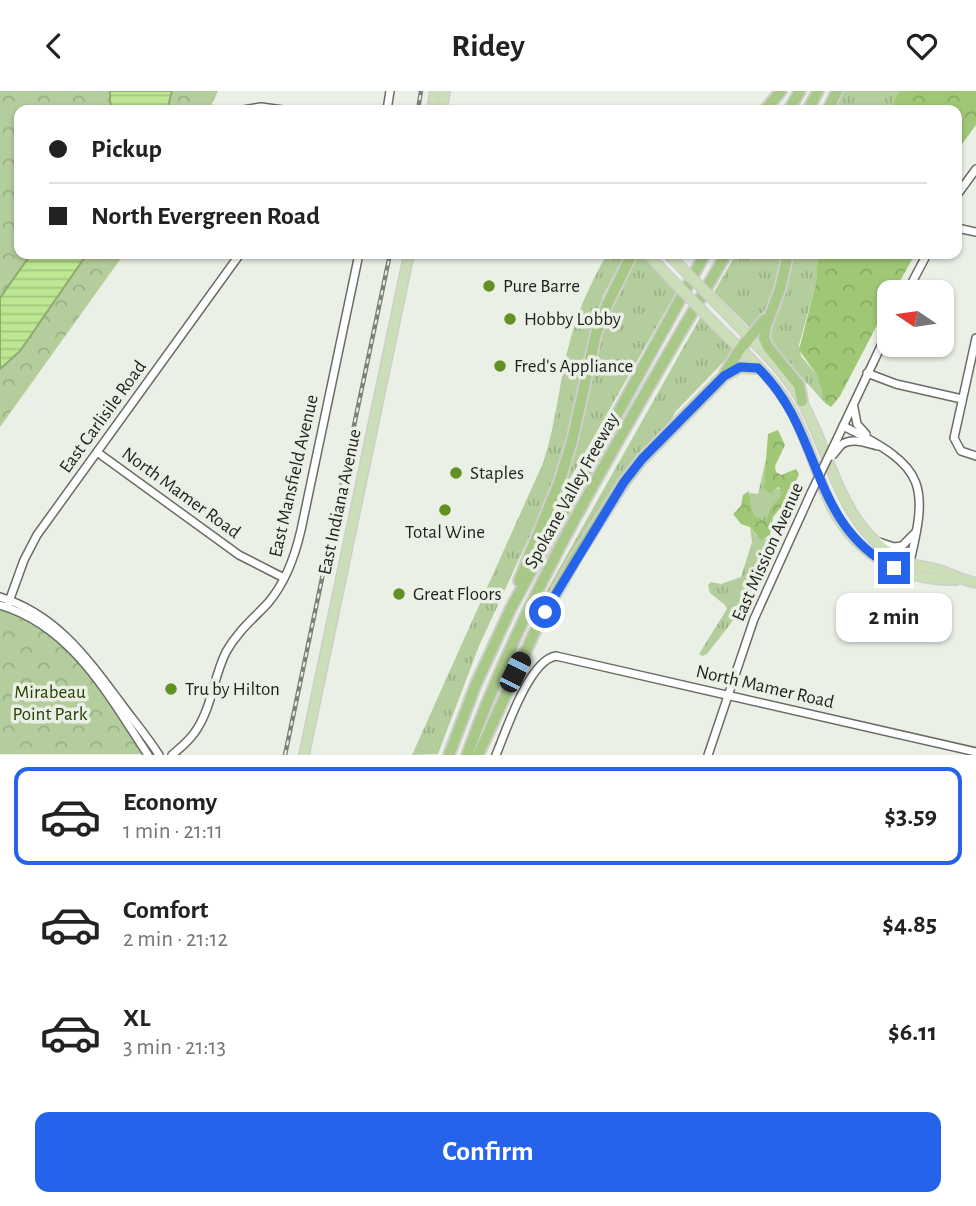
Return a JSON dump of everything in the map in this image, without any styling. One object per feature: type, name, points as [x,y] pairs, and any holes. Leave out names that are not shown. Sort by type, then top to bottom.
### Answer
[{"type":"highway","points":[[769,105],[781,91]]},
{"type":"highway","points":[[510,608],[524,565],[551,505],[568,455],[596,334],[630,259]]},
{"type":"highway","name":"Spokane Valley Freeway","points":[[449,754],[510,608],[702,259]]},
{"type":"highway","name":"Spokane Valley Freeway","points":[[467,754],[492,689],[534,596],[723,259]]},
{"type":"highway","points":[[787,259],[764,338],[768,348],[799,385],[802,401]]},
{"type":"highway","points":[[478,754],[536,629],[575,559],[617,493],[642,459],[724,376],[740,349],[775,302]]},
{"type":"highway","points":[[724,376],[740,367],[758,368]]},
{"type":"main road","name":"East Indiana Avenue","points":[[304,754],[409,259]]},
{"type":"main road","points":[[653,259],[758,368],[789,406],[833,509],[845,528],[868,553],[908,574],[933,580],[961,579]]},
{"type":"main road","points":[[673,259],[769,358],[802,401],[845,502],[858,523],[874,540],[910,563],[939,569],[976,583]]},
{"type":"street","points":[[962,188],[976,169]]},
{"type":"street","name":"East Carlisile Road","points":[[5,604],[37,535],[236,259]]},
{"type":"street","name":"East Mansfield Avenue","points":[[172,754],[194,735],[203,720],[217,673],[233,640],[268,602],[284,578],[296,549],[358,259]]},
{"type":"street","points":[[913,280],[924,259]]},
{"type":"street","points":[[976,338],[955,431],[957,447],[976,456]]},
{"type":"street","points":[[877,353],[843,426],[839,442],[856,441],[889,449]]},
{"type":"street","points":[[867,373],[896,384],[961,399]]},
{"type":"street","points":[[854,404],[857,424],[871,439]]},
{"type":"street","points":[[843,426],[889,449],[903,462],[916,483],[921,508],[908,574]]},
{"type":"street","name":"East Mission Avenue","points":[[708,754],[727,694],[764,596],[823,468],[839,442]]},
{"type":"street","name":"North Mamer Road","points":[[97,452],[239,555],[284,578]]},
{"type":"street","points":[[874,540],[894,547],[902,546],[918,528]]},
{"type":"street","points":[[0,597],[5,604],[44,626],[72,650],[104,689],[148,754]]},
{"type":"street","points":[[5,604],[31,610],[59,629],[84,654],[159,754]]},
{"type":"street","name":"North Mamer Road","points":[[496,754],[528,683],[547,658],[556,656],[976,752]]},
{"type":"green space","points":[[0,91],[110,91],[112,105],[14,105],[14,259],[27,259],[0,298]]},
{"type":"green space","points":[[172,91],[218,91],[211,105],[168,105]]},
{"type":"green space","points":[[841,91],[899,91],[892,105],[834,105]]},
{"type":"green space","points":[[899,91],[976,91],[976,125],[962,144],[962,105],[892,105]]},
{"type":"green space","points":[[84,259],[120,259],[0,427],[0,369],[20,351]]},
{"type":"green space","points":[[604,259],[622,259],[603,296],[590,333],[571,424],[554,483],[479,646],[438,754],[412,755],[543,463],[552,432],[567,353],[586,294]]},
{"type":"green space","points":[[635,259],[647,259],[677,291],[563,491],[561,490],[590,368],[599,337],[623,280]]},
{"type":"green space","points":[[733,259],[783,259],[773,295],[754,332],[714,292]]},
{"type":"green space","points":[[793,259],[818,259],[816,283],[799,345],[801,356],[817,375],[825,403],[769,341],[769,330],[784,295]]},
{"type":"green space","points":[[818,259],[912,259],[901,280],[877,280],[877,325],[840,396],[831,407],[825,403],[817,375],[799,350],[816,283]]},
{"type":"green space","points":[[701,316],[735,350],[676,411],[670,422],[633,462],[550,594],[546,592]]},
{"type":"green space","points":[[778,430],[785,445],[775,466],[776,472],[781,475],[796,469],[799,474],[790,496],[773,517],[770,535],[761,540],[733,514],[741,506],[743,495],[749,491],[756,517],[766,521],[770,508],[781,496],[780,488],[770,493],[764,486],[768,434]]},
{"type":"green space","points":[[767,455],[764,486],[781,489],[782,496],[770,508],[766,521],[761,521],[753,512],[749,497],[750,493],[758,494]]},
{"type":"green space","points":[[750,527],[756,535],[766,539],[770,535],[760,572],[739,612],[707,654],[702,656],[699,654],[727,609],[710,593],[708,585],[711,582],[721,584],[741,577],[752,542]]},
{"type":"green space","name":"Mirabeau Point Park","points":[[0,605],[24,614],[81,659],[148,754],[0,754]]},
{"type":"shaded area","points":[[110,91],[172,91],[168,105],[112,105]]},
{"type":"shaded area","points":[[27,259],[84,259],[20,351],[0,369],[0,298]]},
{"type":"railway","points":[[419,105],[421,91]]},
{"type":"railway","points":[[285,755],[389,259]]},
{"type":"place","name":"Pure Barre","points":[[489,286]]},
{"type":"place","name":"Hobby Lobby","points":[[510,319]]},
{"type":"place","name":"Fred's Appliance","points":[[500,366]]},
{"type":"place","name":"Staples","points":[[456,473]]},
{"type":"place","name":"Total Wine","points":[[445,510]]},
{"type":"place","name":"Great Floors","points":[[399,594]]},
{"type":"place","name":"Tru by Hilton","points":[[171,689]]},
{"type":"route","points":[[545,612],[575,559],[624,482],[642,459],[724,376],[740,367],[758,368],[785,399],[802,432],[833,509],[845,528],[868,553],[894,568]]}]
